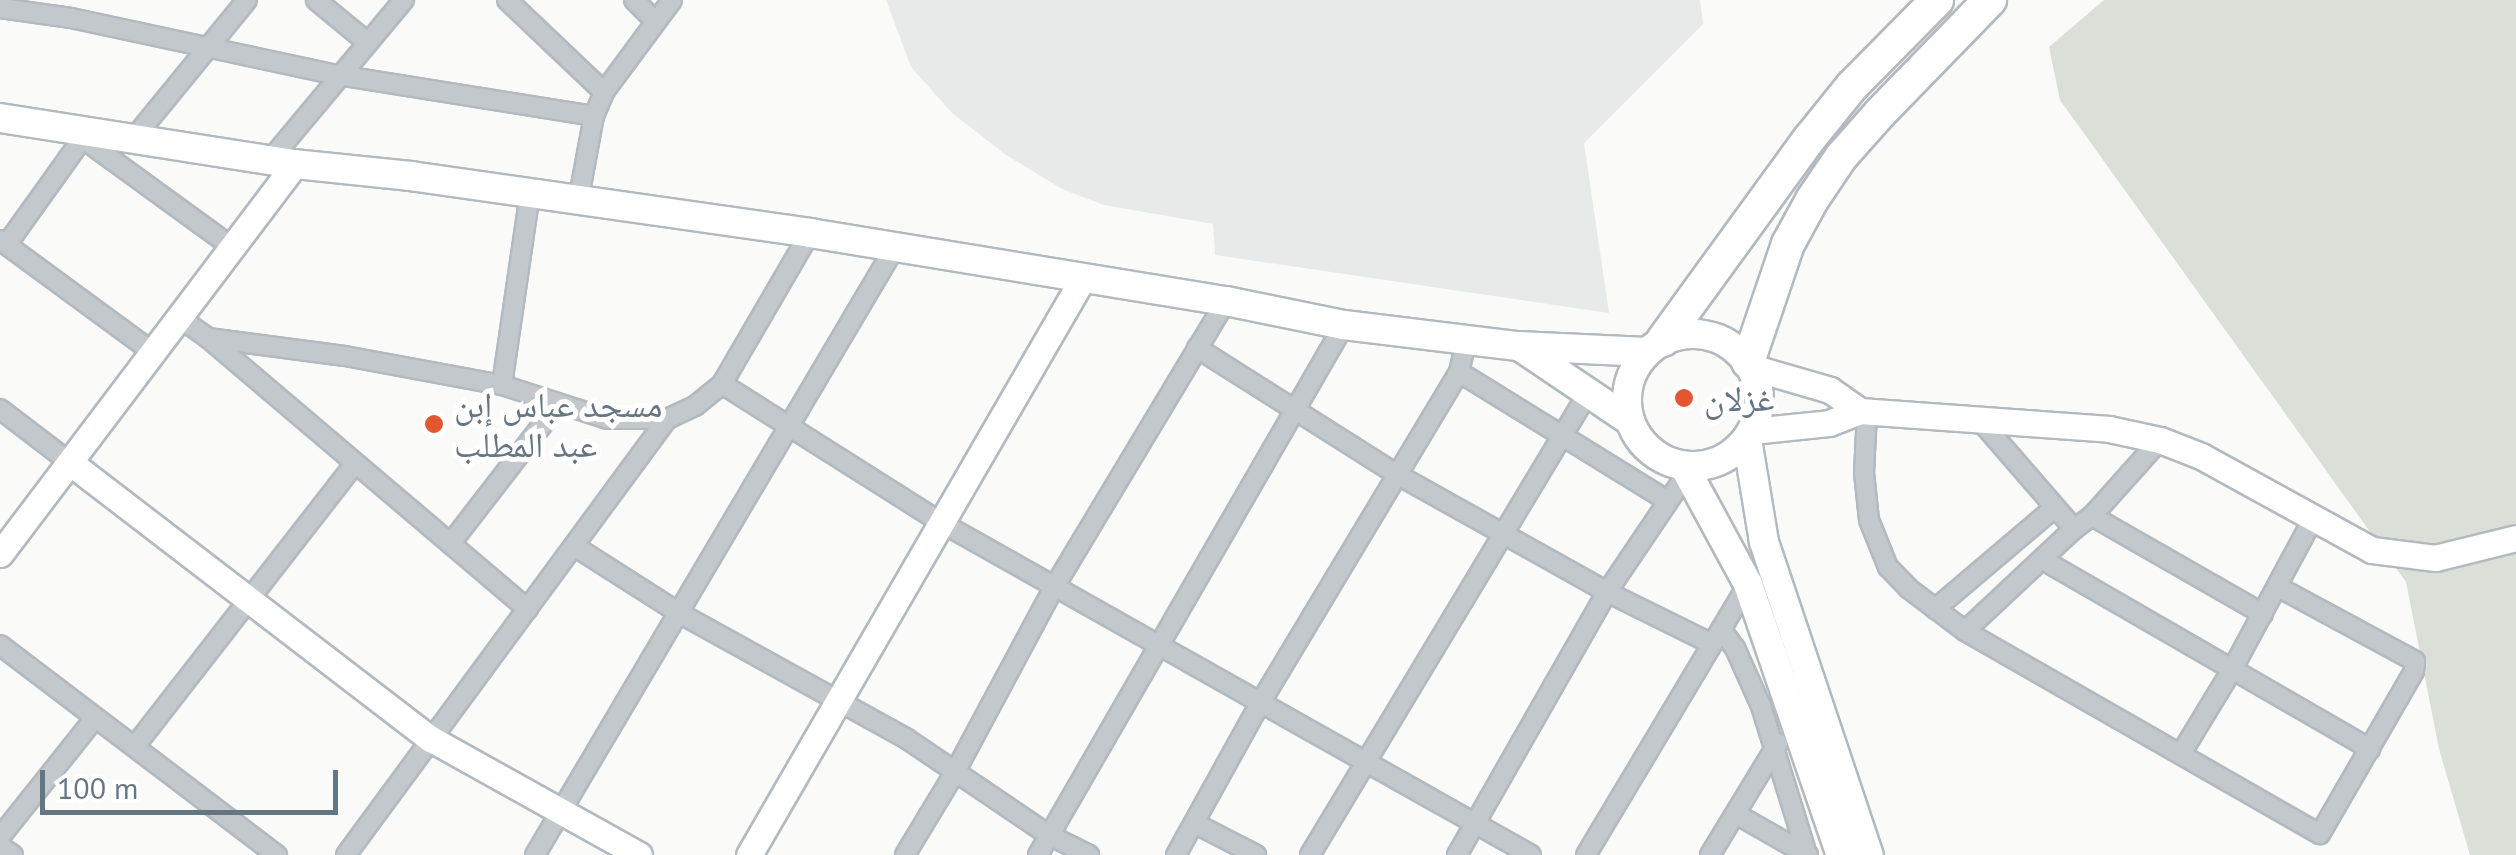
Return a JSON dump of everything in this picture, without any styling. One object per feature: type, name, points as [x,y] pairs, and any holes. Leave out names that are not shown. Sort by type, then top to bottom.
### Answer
[{"type":"highway","points":[[1655,346],[1852,86],[1937,0]]},
{"type":"highway","points":[[1750,364],[1788,244],[1822,185],[1880,113],[1990,0]]},
{"type":"main road","points":[[0,118],[85,134],[810,233],[1226,301],[1344,325],[1518,346],[1655,346],[1700,333],[1735,348],[1750,364],[1760,399],[1750,435],[1769,558],[1869,855]]},
{"type":"main road","points":[[1518,346],[1630,421],[1651,452],[1686,469],[1748,584],[1841,855]]},
{"type":"main road","points":[[1630,421],[1628,384],[1655,346]]},
{"type":"main road","points":[[1686,469],[1720,461],[1750,435]]},
{"type":"street","points":[[134,138],[246,0]]},
{"type":"street","points":[[316,0],[367,42]]},
{"type":"street","points":[[0,554],[72,464],[232,247],[338,75],[404,0]]},
{"type":"street","points":[[507,0],[604,92]]},
{"type":"street","points":[[634,0],[655,21]]},
{"type":"street","points":[[578,202],[594,116],[604,92],[672,0]]},
{"type":"street","points":[[0,8],[73,9],[205,47],[338,75],[594,116]]},
{"type":"street","points":[[154,352],[3,242],[85,134],[232,247]]},
{"type":"street","points":[[502,386],[530,194]]},
{"type":"street","points":[[208,338],[344,356],[502,386],[607,419],[667,419],[695,406],[722,384],[810,233]]},
{"type":"street","points":[[535,855],[895,247]]},
{"type":"street","points":[[749,855],[1082,278]]},
{"type":"street","points":[[905,855],[955,772],[1056,584],[1226,301]]},
{"type":"street","points":[[181,319],[527,609]]},
{"type":"street","points":[[1038,855],[1344,325]]},
{"type":"street","points":[[1176,855],[1259,705],[1459,372],[1467,338]]},
{"type":"street","points":[[1196,348],[1398,475],[1505,531],[1607,592],[1717,636],[1749,677],[1807,853]]},
{"type":"street","points":[[1750,364],[1830,390],[1864,411]]},
{"type":"street","points":[[1459,372],[1666,500]]},
{"type":"street","points":[[722,384],[942,523],[1531,855]]},
{"type":"street","points":[[1310,855],[1588,393]]},
{"type":"street","points":[[451,543],[557,406]]},
{"type":"street","points":[[0,408],[431,740],[639,855]]},
{"type":"street","points":[[1864,411],[1866,487],[1877,547],[1908,588],[1965,632],[2182,752],[2320,834],[2414,670],[2415,660],[2278,587]]},
{"type":"street","points":[[1750,435],[1829,423],[1864,411],[2109,429],[2160,440],[2200,456],[2372,550],[2435,558],[2516,538]]},
{"type":"street","points":[[1978,418],[2074,529]]},
{"type":"street","points":[[346,855],[667,419]]},
{"type":"street","points":[[1965,632],[2092,516],[2160,440]]},
{"type":"street","points":[[135,746],[355,463]]},
{"type":"street","points":[[1457,855],[1607,592],[1686,469]]},
{"type":"street","points":[[1935,609],[2054,508]]},
{"type":"street","points":[[2092,516],[2263,614]]},
{"type":"street","points":[[2182,752],[2233,668],[2314,517]]},
{"type":"street","points":[[574,546],[678,613],[840,700],[1049,835],[1089,855]]},
{"type":"street","points":[[2043,560],[2370,748]]},
{"type":"street","points":[[1586,855],[1748,584]]},
{"type":"street","points":[[0,645],[276,855]]},
{"type":"street","points":[[0,836],[95,718]]},
{"type":"street","points":[[1710,855],[1774,746],[1797,727]]},
{"type":"street","points":[[1736,814],[1807,853]]},
{"type":"street","points":[[1194,823],[1256,855]]},
{"type":"street","points":[[0,846],[12,855]]},
{"type":"shaded area","points":[[886,0],[1700,0],[1703,24],[1584,143],[1609,313],[1215,255],[1213,224],[1104,205],[1062,189],[1006,155],[952,113],[911,67]]},
{"type":"shaded area","points":[[2104,0],[2516,0],[2516,855],[2470,855],[2439,749],[2406,582],[2060,100],[2049,47]]},
{"type":"place","name":"غزلان","points":[[1684,398]]},
{"type":"place","name":"مسجد عباس إبن عبد المطلب","points":[[434,424]]}]
